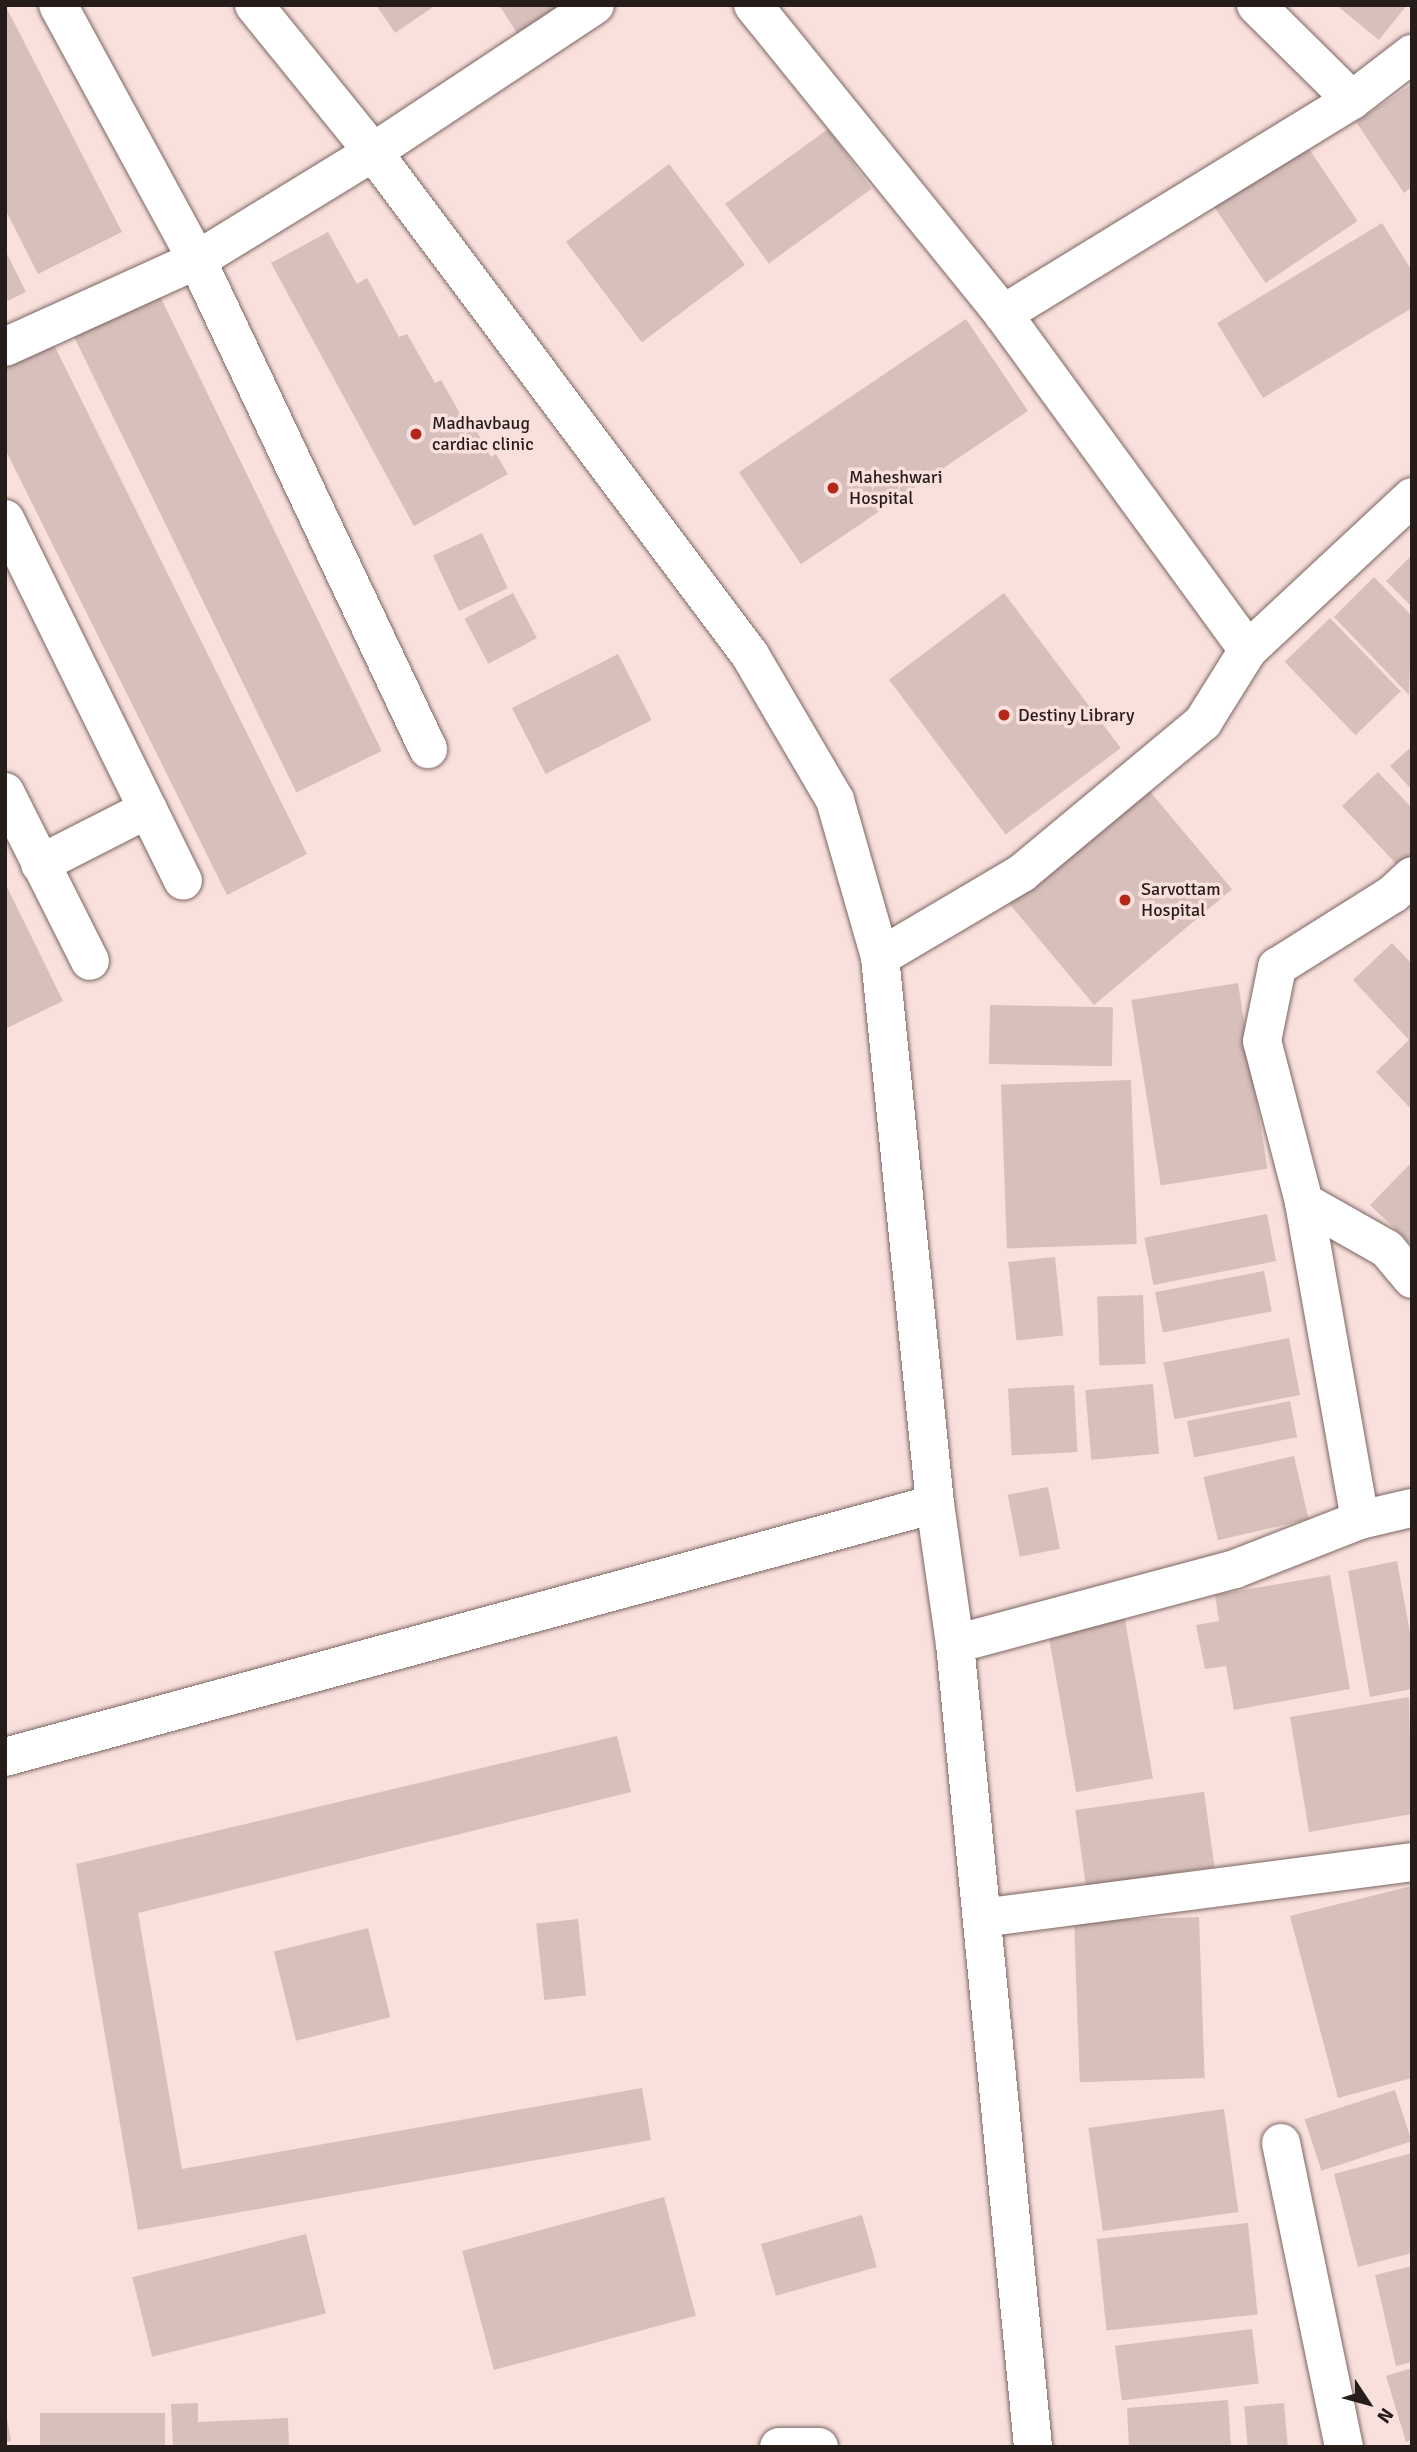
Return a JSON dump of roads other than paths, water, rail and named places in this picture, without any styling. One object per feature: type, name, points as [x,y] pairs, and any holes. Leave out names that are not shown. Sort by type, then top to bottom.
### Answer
[{"type":"street","points":[[58,5],[197,260],[428,749]]},
{"type":"street","points":[[254,5],[373,152],[750,655],[835,800],[880,957],[935,1504],[956,1644],[1033,2447]]},
{"type":"street","points":[[5,347],[197,260],[373,152],[594,5]]},
{"type":"street","points":[[753,5],[1003,314],[1248,650]]},
{"type":"street","points":[[1256,5],[1352,100]]},
{"type":"street","points":[[1003,314],[1352,100],[1412,54]]},
{"type":"street","points":[[880,957],[1022,873],[1203,722],[1248,650],[1412,497]]},
{"type":"street","points":[[5,519],[183,881]]},
{"type":"street","points":[[5,792],[90,961]]},
{"type":"street","points":[[40,864],[148,809]]},
{"type":"street","points":[[1360,1520],[1304,1202],[1262,1041],[1277,967],[1405,895]]},
{"type":"street","points":[[1304,1202],[1387,1249],[1412,1279]]},
{"type":"street","points":[[5,1756],[935,1504]]},
{"type":"street","points":[[956,1644],[1235,1569],[1360,1520],[1412,1509]]},
{"type":"street","points":[[982,1918],[1412,1862]]},
{"type":"street","points":[[1281,2143],[1344,2447]]},
{"type":"street","points":[[779,2447],[819,2447]]},
{"type":"place","name":"Madhavbaug cardiac clinic","points":[[416,434]]},
{"type":"place","name":"Maheshwari Hospital","points":[[833,488]]},
{"type":"place","name":"Destiny Library","points":[[1004,715]]},
{"type":"place","name":"Sarvottam Hospital","points":[[1125,900]]}]
